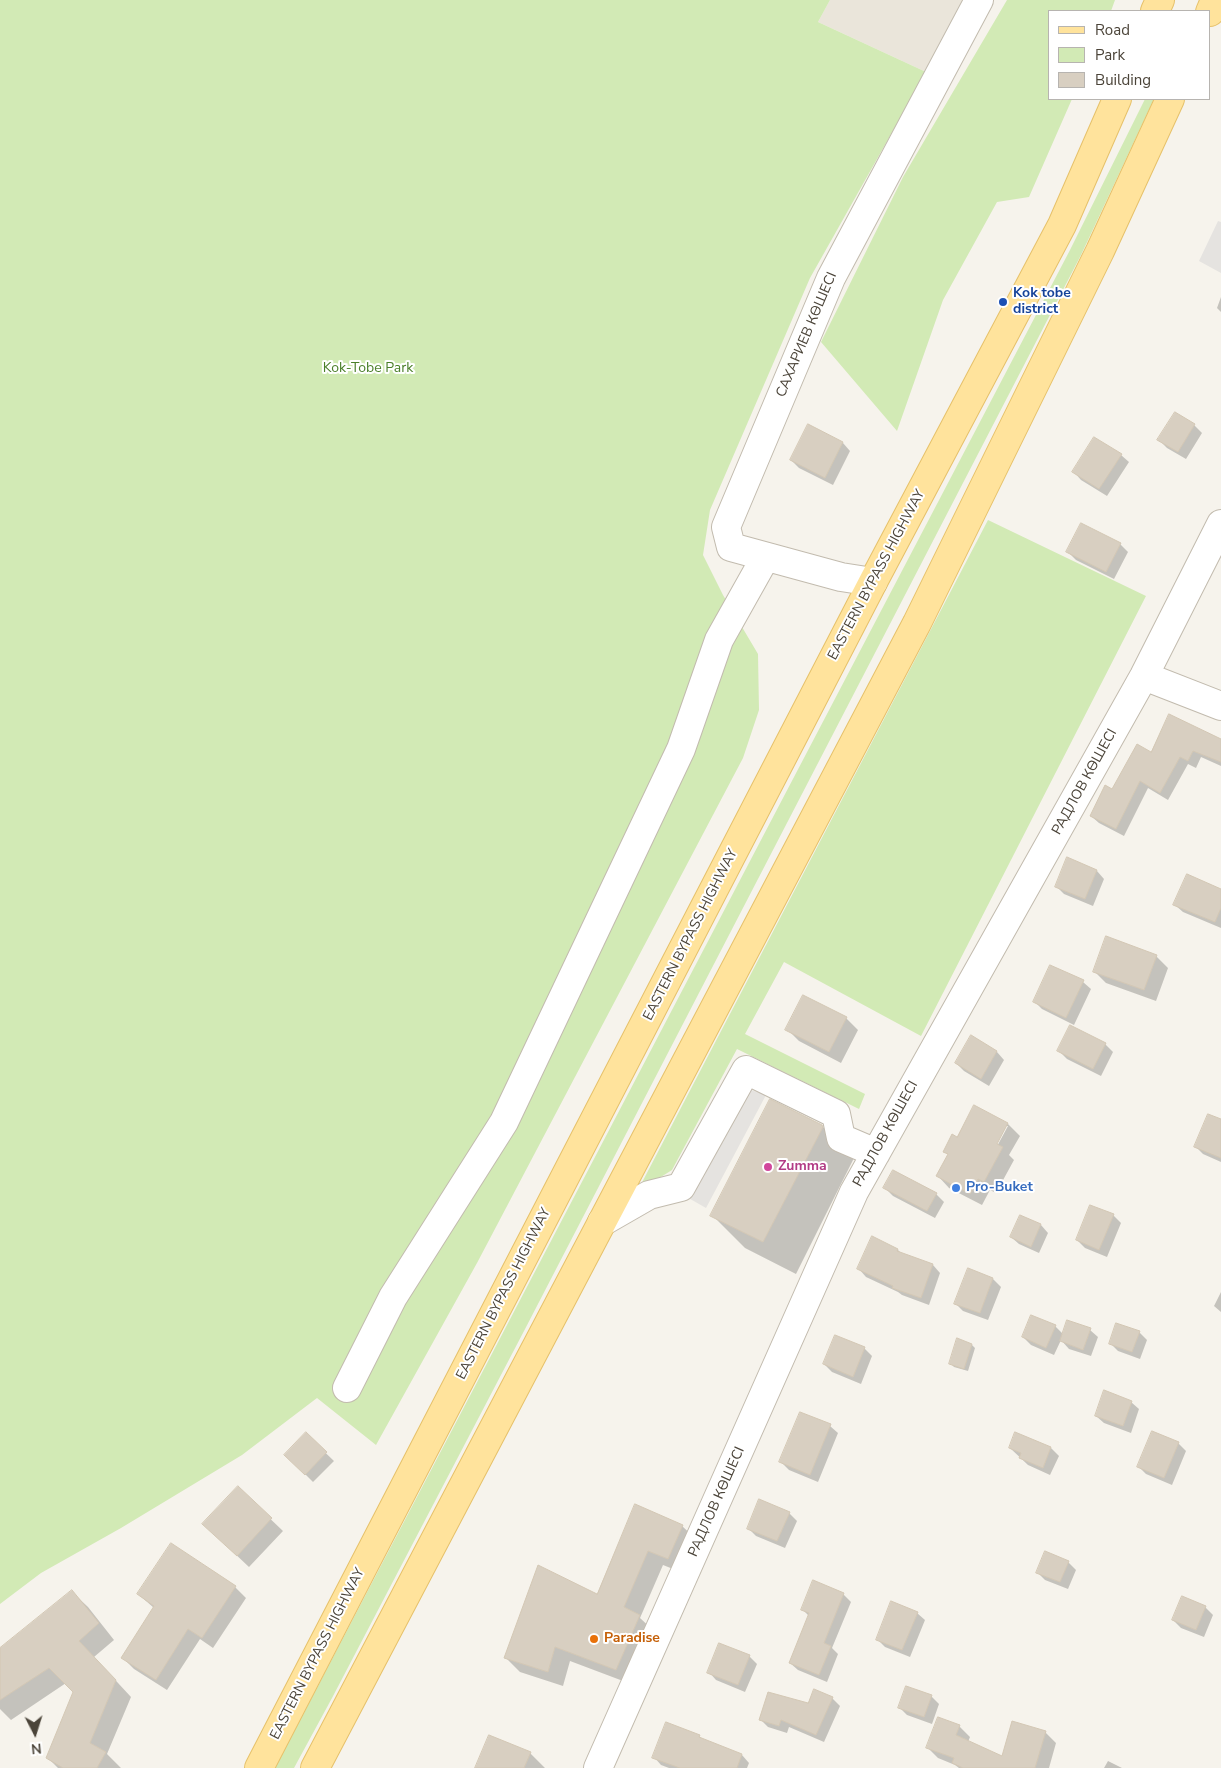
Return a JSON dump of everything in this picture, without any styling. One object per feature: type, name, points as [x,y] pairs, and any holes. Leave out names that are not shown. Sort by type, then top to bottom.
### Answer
[{"type":"main road","name":"EASTERN BYPASS HIGHWAY","points":[[259,1768],[873,582],[1062,226],[1117,100]]},
{"type":"main road","points":[[315,1768],[917,623],[1100,251],[1170,100]]},
{"type":"street","name":"САХАРИЕВ КӨШЕСІ","points":[[873,582],[841,578],[731,547],[726,526],[831,278],[978,0]]},
{"type":"street","name":"РАДЛОВ КӨШЕСІ","points":[[598,1768],[854,1192],[1144,676],[1221,524]]},
{"type":"street","points":[[347,1388],[393,1297],[504,1122],[681,749],[719,640],[765,558]]},
{"type":"street","points":[[1144,676],[1221,706]]},
{"type":"street","points":[[602,1222],[649,1195],[681,1187],[746,1070],[836,1114],[841,1138],[876,1153]]},
{"type":"shaded area","points":[[830,0],[964,0],[926,72],[818,22]]},
{"type":"shaded area","points":[[1218,221],[1221,222],[1221,273],[1199,261]]},
{"type":"shaded area","points":[[745,1088],[766,1095],[706,1208],[685,1196]]},
{"type":"green space","name":"Kok-Tobe Park","points":[[0,0],[830,0],[818,22],[926,72],[810,278],[710,510],[703,555],[723,595],[758,654],[759,710],[743,758],[477,1263],[376,1445],[317,1398],[242,1455],[121,1528],[41,1573],[0,1604]]},
{"type":"green space","points":[[1007,0],[1115,0],[1111,10],[1048,10],[1048,100],[1072,100],[1029,197],[997,202],[943,300],[897,431],[821,342],[903,177]]},
{"type":"green space","points":[[1145,100],[1154,100],[1081,255],[332,1698],[294,1768],[275,1768],[1070,250]]},
{"type":"green space","points":[[988,520],[1146,596],[921,1036],[784,962],[745,1034],[865,1094],[859,1109],[737,1049],[672,1170],[637,1192]]},
{"type":"building","points":[[1175,412],[1195,424],[1178,452],[1157,440]]},
{"type":"building","points":[[808,424],[843,442],[825,478],[790,460]]},
{"type":"building","points":[[1094,437],[1122,454],[1099,489],[1072,472]]},
{"type":"building","points":[[1081,523],[1121,543],[1106,572],[1066,552]]},
{"type":"building","points":[[1169,714],[1221,739],[1221,762],[1193,751],[1188,761],[1180,757],[1160,793],[1140,781],[1116,829],[1090,816],[1105,785],[1112,789],[1137,744],[1151,752]]},
{"type":"building","points":[[1067,857],[1097,870],[1085,899],[1055,887]]},
{"type":"building","points":[[1187,874],[1221,889],[1221,908],[1215,922],[1173,905]]},
{"type":"building","points":[[1106,936],[1157,955],[1144,990],[1093,972]]},
{"type":"building","points":[[1050,965],[1084,980],[1066,1018],[1033,1002]]},
{"type":"building","points":[[803,995],[847,1017],[829,1052],[785,1030]]},
{"type":"building","points":[[1070,1025],[1106,1043],[1093,1069],[1057,1051]]},
{"type":"building","points":[[971,1035],[997,1051],[981,1079],[955,1063]]},
{"type":"building","name":"Zumma","points":[[770,1099],[823,1127],[763,1242],[710,1216]]},
{"type":"building","points":[[974,1105],[1008,1123],[997,1144],[1003,1147],[984,1182],[978,1179],[970,1194],[936,1176],[948,1154],[943,1152],[952,1134],[957,1137]]},
{"type":"building","points":[[1208,1114],[1221,1119],[1221,1158],[1194,1147]]},
{"type":"building","points":[[893,1170],[937,1193],[927,1211],[883,1188]]},
{"type":"building","points":[[1090,1205],[1114,1214],[1099,1250],[1076,1240]]},
{"type":"building","points":[[1020,1215],[1041,1224],[1031,1247],[1010,1237]]},
{"type":"building","points":[[872,1236],[898,1249],[897,1251],[933,1264],[921,1298],[892,1288],[893,1286],[857,1269]]},
{"type":"building","points":[[968,1268],[993,1278],[980,1313],[954,1304]]},
{"type":"building","points":[[1031,1315],[1056,1325],[1046,1348],[1022,1337]]},
{"type":"building","points":[[1067,1320],[1091,1328],[1083,1350],[1060,1341]]},
{"type":"building","points":[[1116,1323],[1140,1331],[1132,1352],[1109,1344]]},
{"type":"building","points":[[835,1335],[865,1347],[853,1377],[823,1364]]},
{"type":"building","points":[[957,1338],[972,1344],[964,1369],[949,1364]]},
{"type":"building","points":[[1104,1390],[1132,1401],[1123,1426],[1095,1416]]},
{"type":"building","points":[[800,1412],[831,1424],[810,1475],[779,1462]]},
{"type":"building","points":[[1152,1431],[1179,1442],[1164,1478],[1137,1467]]},
{"type":"building","points":[[306,1432],[327,1452],[305,1475],[284,1455]]},
{"type":"building","points":[[1015,1432],[1051,1447],[1043,1468],[1019,1458],[1021,1453],[1009,1448]]},
{"type":"building","points":[[238,1486],[272,1518],[237,1556],[202,1524]]},
{"type":"building","points":[[759,1499],[790,1512],[777,1541],[747,1529]]},
{"type":"building","points":[[635,1504],[683,1525],[668,1559],[648,1551],[624,1607],[640,1615],[616,1670],[555,1647],[548,1672],[504,1658],[538,1565],[597,1594]]},
{"type":"building","points":[[171,1543],[236,1586],[202,1638],[188,1629],[156,1680],[121,1658],[154,1606],[137,1594]]},
{"type":"building","points":[[1045,1551],[1069,1561],[1060,1582],[1036,1573]]},
{"type":"building","points":[[813,1580],[844,1593],[824,1643],[831,1646],[819,1675],[789,1663],[809,1613],[801,1610]]},
{"type":"building","points":[[72,1590],[99,1623],[79,1641],[116,1680],[90,1743],[106,1752],[97,1768],[63,1768],[46,1758],[73,1692],[49,1668],[0,1700],[0,1648]]},
{"type":"building","points":[[1182,1596],[1206,1606],[1196,1630],[1172,1620]]},
{"type":"building","points":[[891,1601],[918,1612],[902,1650],[876,1640]]},
{"type":"building","points":[[719,1643],[750,1655],[738,1685],[707,1673]]},
{"type":"building","points":[[906,1686],[932,1695],[924,1717],[898,1708]]},
{"type":"building","points":[[814,1689],[833,1697],[816,1735],[781,1720],[779,1726],[759,1720],[768,1692],[808,1703]]},
{"type":"building","points":[[938,1717],[960,1725],[956,1735],[1002,1756],[1012,1721],[1046,1731],[1035,1768],[963,1768],[952,1763],[954,1758],[926,1748]]},
{"type":"building","points":[[666,1722],[742,1754],[737,1768],[680,1768],[652,1758]]},
{"type":"building","points":[[489,1735],[531,1752],[524,1768],[475,1768]]},
{"type":"place","name":"Kok tobe district","points":[[1003,302]]},
{"type":"place","name":"Zumma","points":[[768,1167]]},
{"type":"place","name":"Pro-Buket","points":[[956,1188]]},
{"type":"place","name":"Paradise","points":[[594,1639]]}]
